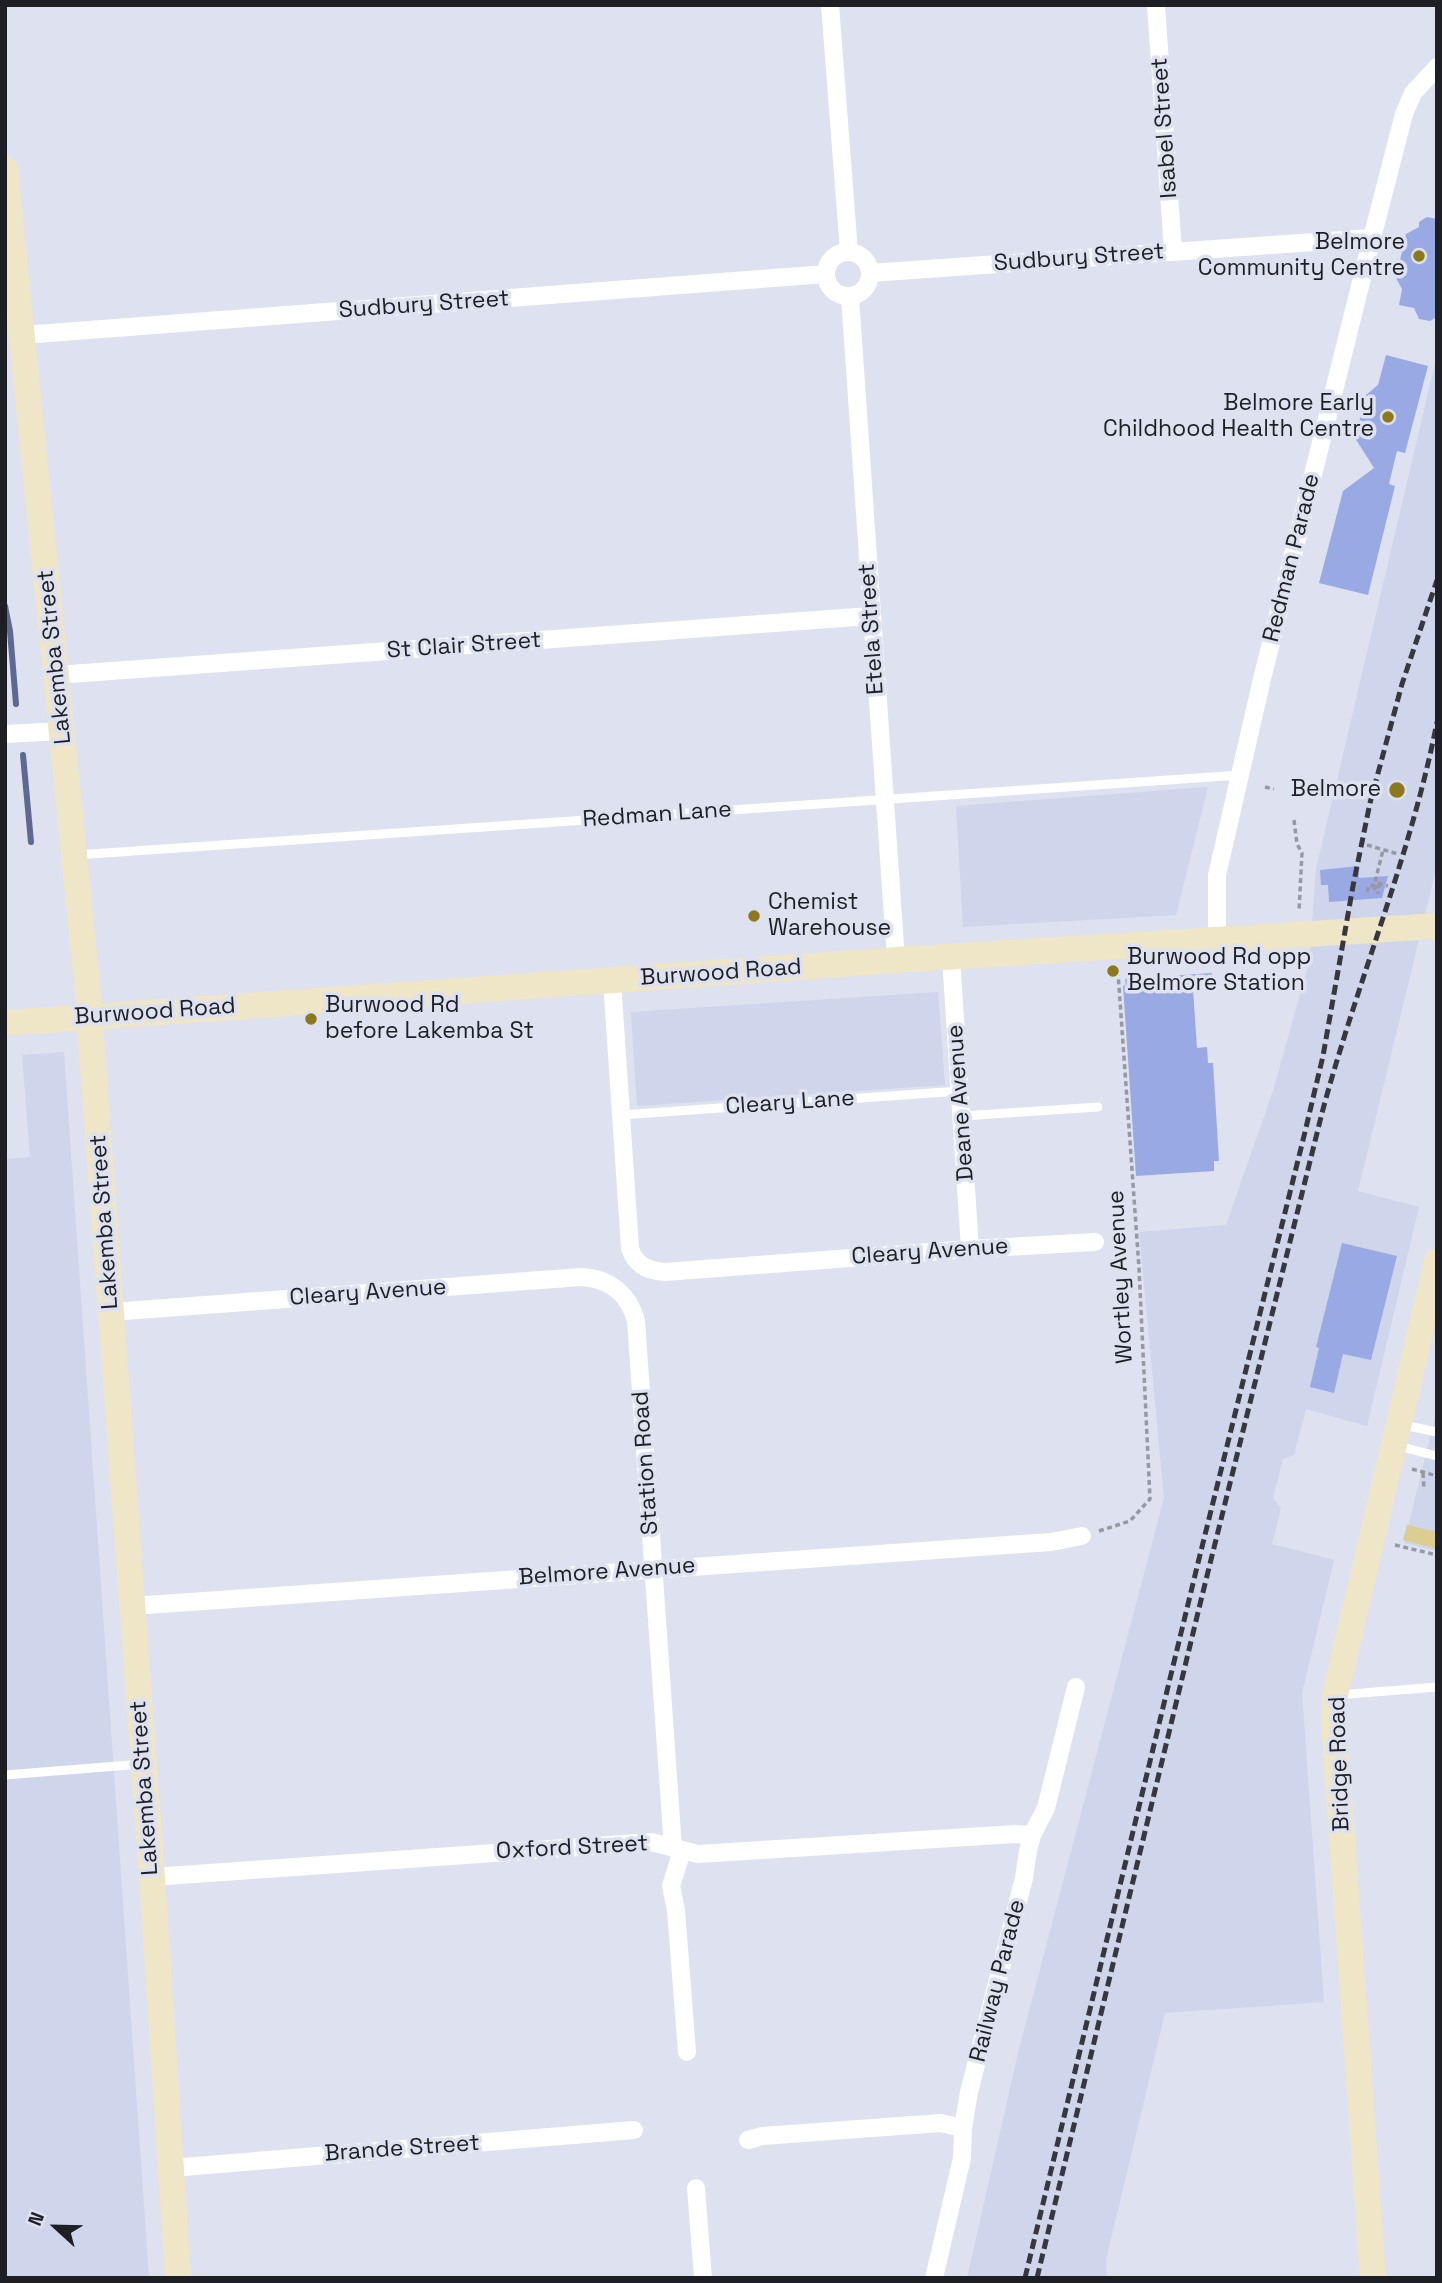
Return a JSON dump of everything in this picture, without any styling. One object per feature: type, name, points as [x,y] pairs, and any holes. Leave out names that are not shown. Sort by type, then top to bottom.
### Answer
[{"type":"main road","name":"Lakemba Street","points":[[5,169],[89,1017],[152,1877],[178,2278]]},
{"type":"main road","name":"Burwood Road","points":[[5,1023],[1217,940],[1305,923],[1425,926]]},
{"type":"main road","name":"Bridge Road","points":[[1373,2278],[1334,1724],[1335,1695],[1437,1261]]},
{"type":"street","points":[[830,5],[849,252]]},
{"type":"street","name":"Isabel Street","points":[[1156,5],[1173,251]]},
{"type":"street","name":"Redman Parade","points":[[1217,940],[1217,875],[1298,532],[1372,238],[1404,114],[1413,93],[1437,67]]},
{"type":"street","name":"Sudbury Street","points":[[870,273],[1372,238]]},
{"type":"street","points":[[849,252],[861,256],[870,273],[867,286],[850,297],[830,288],[826,274],[827,267],[835,256],[849,252]]},
{"type":"street","name":"Sudbury Street","points":[[23,335],[826,274]]},
{"type":"street","name":"Etela Street","points":[[850,297],[896,961]]},
{"type":"street","name":"St Clair Street","points":[[56,675],[872,616]]},
{"type":"street","points":[[5,734],[62,731]]},
{"type":"street","name":"Deane Avenue","points":[[951,958],[970,1249]]},
{"type":"street","points":[[612,981],[621,1115]]},
{"type":"street","name":"Cleary Avenue","points":[[621,1115],[629,1248],[641,1265],[656,1271],[1095,1242]]},
{"type":"street","name":"Cleary Avenue","points":[[111,1312],[581,1277],[598,1279],[620,1292]]},
{"type":"street","name":"Station Road","points":[[620,1292],[630,1303],[636,1321],[653,1568],[678,1849],[671,1885],[676,1910],[687,2052]]},
{"type":"street","name":"Belmore Avenue","points":[[132,1606],[1037,1543],[1082,1536]]},
{"type":"street","name":"Railway Parade","points":[[934,2278],[962,2158],[967,2102],[1024,1878],[1032,1835],[1046,1808],[1076,1687]]},
{"type":"street","name":"Oxford Street","points":[[152,1877],[651,1842],[698,1854],[1032,1835]]},
{"type":"street","points":[[748,2140],[762,2136],[941,2123],[963,2128]]},
{"type":"street","name":"Brande Street","points":[[171,2168],[634,2130]]},
{"type":"street","points":[[696,2188],[703,2278]]},
{"type":"lane","name":"Redman Lane","points":[[75,856],[1241,775]]},
{"type":"lane","name":"Cleary Lane","points":[[621,1115],[960,1091]]},
{"type":"lane","points":[[962,1116],[1098,1107]]},
{"type":"lane","points":[[1395,1434],[1437,1432]]},
{"type":"lane","points":[[1395,1434],[1437,1457]]},
{"type":"lane","points":[[1335,1695],[1437,1688]]},
{"type":"lane","points":[[5,1775],[144,1764]]},
{"type":"path","points":[[1265,787],[1274,789]]},
{"type":"path","points":[[1294,820],[1297,844],[1302,853],[1305,923]]},
{"type":"path","points":[[1367,845],[1398,854]]},
{"type":"path","points":[[1374,888],[1383,850]]},
{"type":"path","points":[[1374,888],[1377,883],[1388,886]]},
{"type":"path","points":[[1367,892],[1369,885],[1379,887],[1378,894]]},
{"type":"path","name":"Wortley Avenue","points":[[1082,1536],[1130,1521],[1150,1499],[1139,1268],[1118,973]]},
{"type":"path","points":[[1412,1469],[1437,1476]]},
{"type":"path","points":[[1423,1472],[1424,1489]]},
{"type":"path","points":[[1370,1539],[1437,1555]]},
{"type":"shaded area","points":[[1437,355],[1437,865],[1358,1191],[1419,1207],[1367,1426],[1306,1409],[1294,1455],[1283,1459],[1273,1498],[1281,1508],[1272,1544],[1334,1560],[1302,1693],[1324,2002],[1165,2013],[1106,2260],[1107,2278],[967,2278],[1018,2053],[1164,1498],[1139,1232],[1226,1225],[1273,1091],[1309,963],[1316,869]]},
{"type":"shaded area","points":[[1208,787],[1176,915],[963,927],[956,806]]},
{"type":"shaded area","points":[[938,992],[945,1085],[637,1106],[631,1012]]},
{"type":"shaded area","points":[[64,1052],[149,2278],[5,2278],[5,1159],[30,1157],[22,1055]]},
{"type":"shaded area","points":[[1437,1409],[1437,1551],[1404,1543]]},
{"type":"shaded area","points":[[1407,1525],[1437,1532],[1437,1549],[1403,1540]]},
{"type":"building","name":"Belmore Community Centre","points":[[1427,217],[1437,219],[1437,317],[1430,321],[1419,319],[1414,308],[1399,305],[1402,289],[1396,278],[1406,234],[1419,227],[1419,222]]},
{"type":"building","points":[[1386,355],[1428,366],[1405,453],[1397,451],[1389,484],[1395,486],[1368,595],[1319,583],[1343,491],[1374,468],[1355,438],[1366,395],[1378,385]]},
{"type":"building","points":[[1359,866],[1359,878],[1388,876],[1382,898],[1329,902],[1328,885],[1321,885],[1320,870]]},
{"type":"building","points":[[1212,973],[1213,989],[1193,990],[1197,1048],[1207,1047],[1208,1063],[1213,1063],[1219,1161],[1214,1161],[1214,1171],[1136,1176],[1123,986],[1126,985],[1125,979]]},
{"type":"building","points":[[1342,1243],[1397,1256],[1371,1360],[1343,1354],[1334,1393],[1310,1387],[1319,1348],[1316,1347]]},
{"type":"waterway","points":[[5,606],[10,631],[16,704]]},
{"type":"waterway","points":[[23,755],[31,842]]},
{"type":"railway","points":[[1025,2278],[1323,1056],[1370,803],[1402,684],[1437,580]]},
{"type":"railway","points":[[1037,2278],[1322,1113],[1413,821],[1437,722]]},
{"type":"place","name":"Belmore Community Centre","points":[[1419,256]]},
{"type":"place","name":"Belmore Early Childhood Health Centre","points":[[1388,417]]},
{"type":"place","name":"Belmore","points":[[1397,790]]},
{"type":"place","name":"Chemist Warehouse","points":[[754,916]]},
{"type":"place","name":"Burwood Rd opp Belmore Station","points":[[1113,971]]},
{"type":"place","name":"Burwood Rd before Lakemba St","points":[[311,1019]]}]
